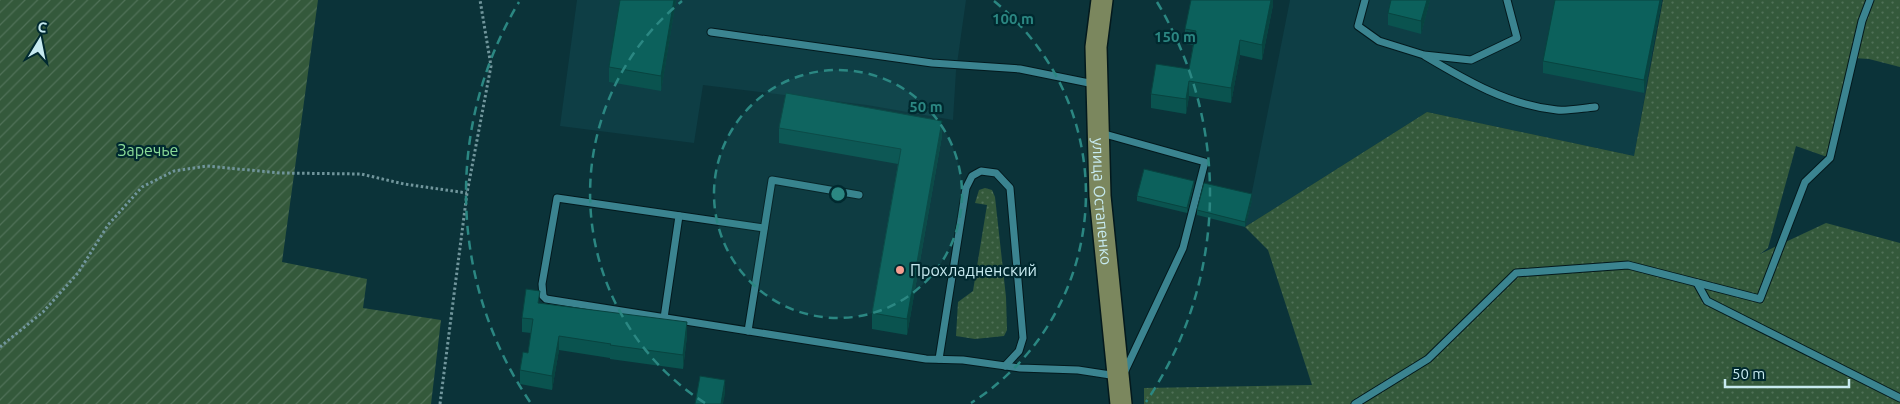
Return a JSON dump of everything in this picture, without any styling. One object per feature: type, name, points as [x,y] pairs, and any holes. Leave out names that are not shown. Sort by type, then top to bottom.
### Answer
[{"type":"main road","name":"улица Остапенко","points":[[1102,0],[1096,47],[1100,196],[1119,389]]},
{"type":"lane","points":[[1365,0],[1358,26],[1379,41],[1424,56],[1471,84],[1503,98],[1558,110],[1595,107]]},
{"type":"lane","points":[[1424,56],[1471,60],[1517,38],[1506,0]]},
{"type":"lane","points":[[1355,404],[1428,359],[1516,273],[1628,265],[1760,299],[1805,182],[1830,158],[1862,21],[1870,0]]},
{"type":"lane","points":[[711,32],[932,63],[1020,68],[1098,85]]},
{"type":"lane","points":[[764,228],[557,198],[542,284],[543,296],[546,299],[926,359],[1078,370],[1119,389],[1183,248],[1205,162],[1099,132]]},
{"type":"lane","points":[[939,359],[966,188],[972,176],[982,171],[996,173],[1010,188],[1023,338],[1019,351],[1005,366]]},
{"type":"lane","points":[[748,331],[772,180],[859,195]]},
{"type":"lane","points":[[664,318],[679,216]]},
{"type":"lane","points":[[1697,283],[1707,301],[1900,398]]},
{"type":"path","points":[[440,404],[467,193],[491,66],[480,0]]},
{"type":"path","points":[[0,347],[43,312],[78,273],[108,225],[142,187],[174,171],[207,166],[280,173],[361,174],[404,184],[467,193]]},
{"type":"shaded area","points":[[577,0],[966,0],[956,71],[953,120],[867,105],[703,85],[694,143],[560,126]]},
{"type":"shaded area","points":[[1290,0],[1662,0],[1634,156],[1427,112],[1245,227]]},
{"type":"green space","name":"Заречье","points":[[0,0],[318,0],[282,262],[367,279],[363,308],[441,320],[431,404],[0,404]]},
{"type":"green space","points":[[1663,0],[1900,0],[1900,67],[1869,59],[1853,58],[1830,158],[1796,146],[1768,248],[1760,254],[1826,223],[1900,243],[1900,404],[1144,404],[1144,388],[1312,385],[1268,250],[1245,227],[1427,112],[1634,156]]},
{"type":"green space","points":[[985,188],[992,190],[995,197],[1006,297],[1007,330],[1004,336],[975,339],[956,336],[958,302],[973,291],[987,205],[975,203],[979,190]]},
{"type":"building","points":[[620,0],[674,0],[661,76],[609,67]]},
{"type":"building","points":[[1191,0],[1271,0],[1262,45],[1240,40],[1231,88],[1189,81],[1186,99],[1151,94],[1156,64],[1189,69],[1196,31],[1185,29]]},
{"type":"building","points":[[1391,0],[1427,0],[1421,21],[1388,13]]},
{"type":"building","points":[[1555,0],[1660,0],[1644,80],[1543,61]]},
{"type":"building","points":[[786,93],[942,121],[907,319],[872,313],[901,149],[779,128]]},
{"type":"building","points":[[1144,169],[1194,181],[1187,208],[1137,196]]},
{"type":"building","points":[[1204,183],[1252,194],[1245,222],[1197,210]]},
{"type":"building","points":[[526,289],[540,291],[538,303],[687,322],[683,355],[559,336],[552,376],[520,370],[523,352],[528,353],[533,319],[522,318]]},
{"type":"building","points":[[700,376],[725,380],[721,404],[695,404]]},
{"type":"place","name":"Прохладненский","points":[[900,270]]}]
